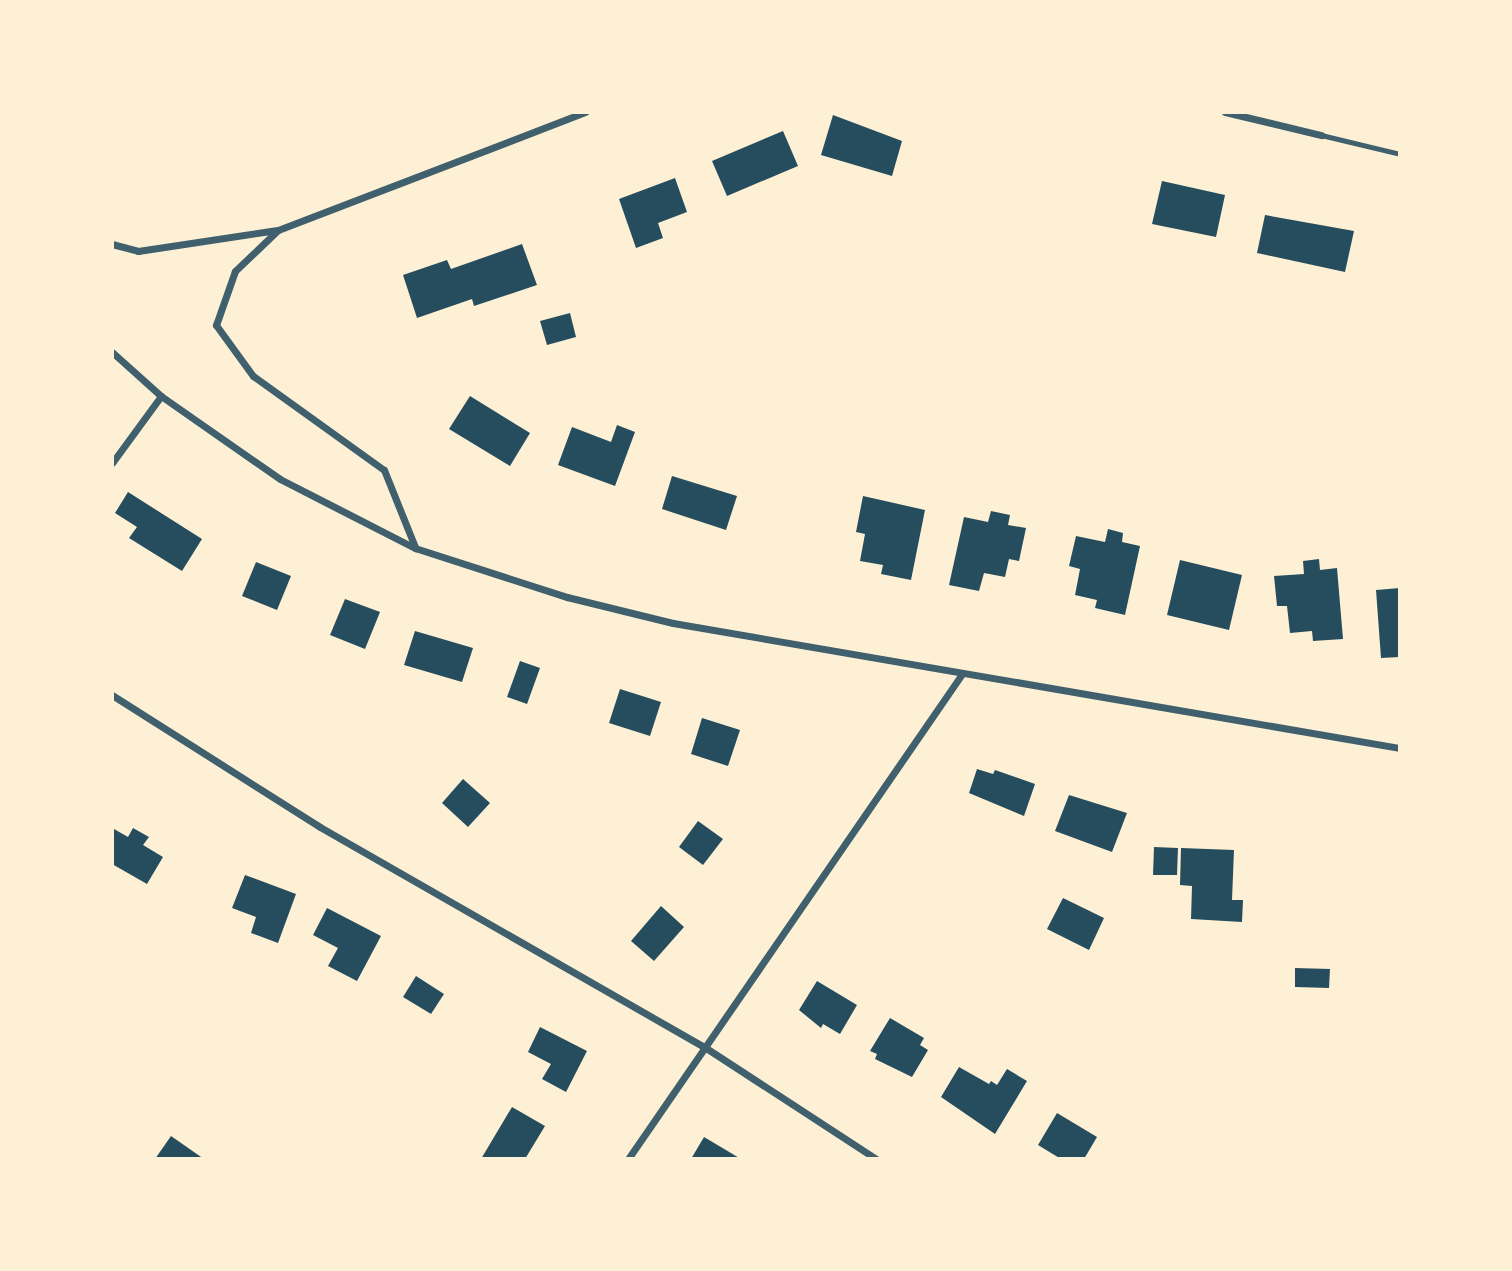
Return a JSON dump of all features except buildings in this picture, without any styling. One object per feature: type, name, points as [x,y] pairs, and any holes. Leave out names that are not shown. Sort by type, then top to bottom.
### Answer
[{"type":"street","points":[[112,244],[138,251],[278,230],[584,112]]},
{"type":"street","points":[[1225,112],[1321,135]]},
{"type":"street","points":[[278,230],[235,271],[216,325],[253,376],[384,470],[415,548]]},
{"type":"street","points":[[112,352],[161,396],[280,480],[415,548],[567,597],[673,623],[1400,748]]},
{"type":"street","points":[[112,463],[161,396]]},
{"type":"street","points":[[628,1159],[962,674]]},
{"type":"street","points":[[112,695],[320,827],[706,1048],[876,1159]]},
{"type":"lane","points":[[1321,135],[1400,154]]}]
